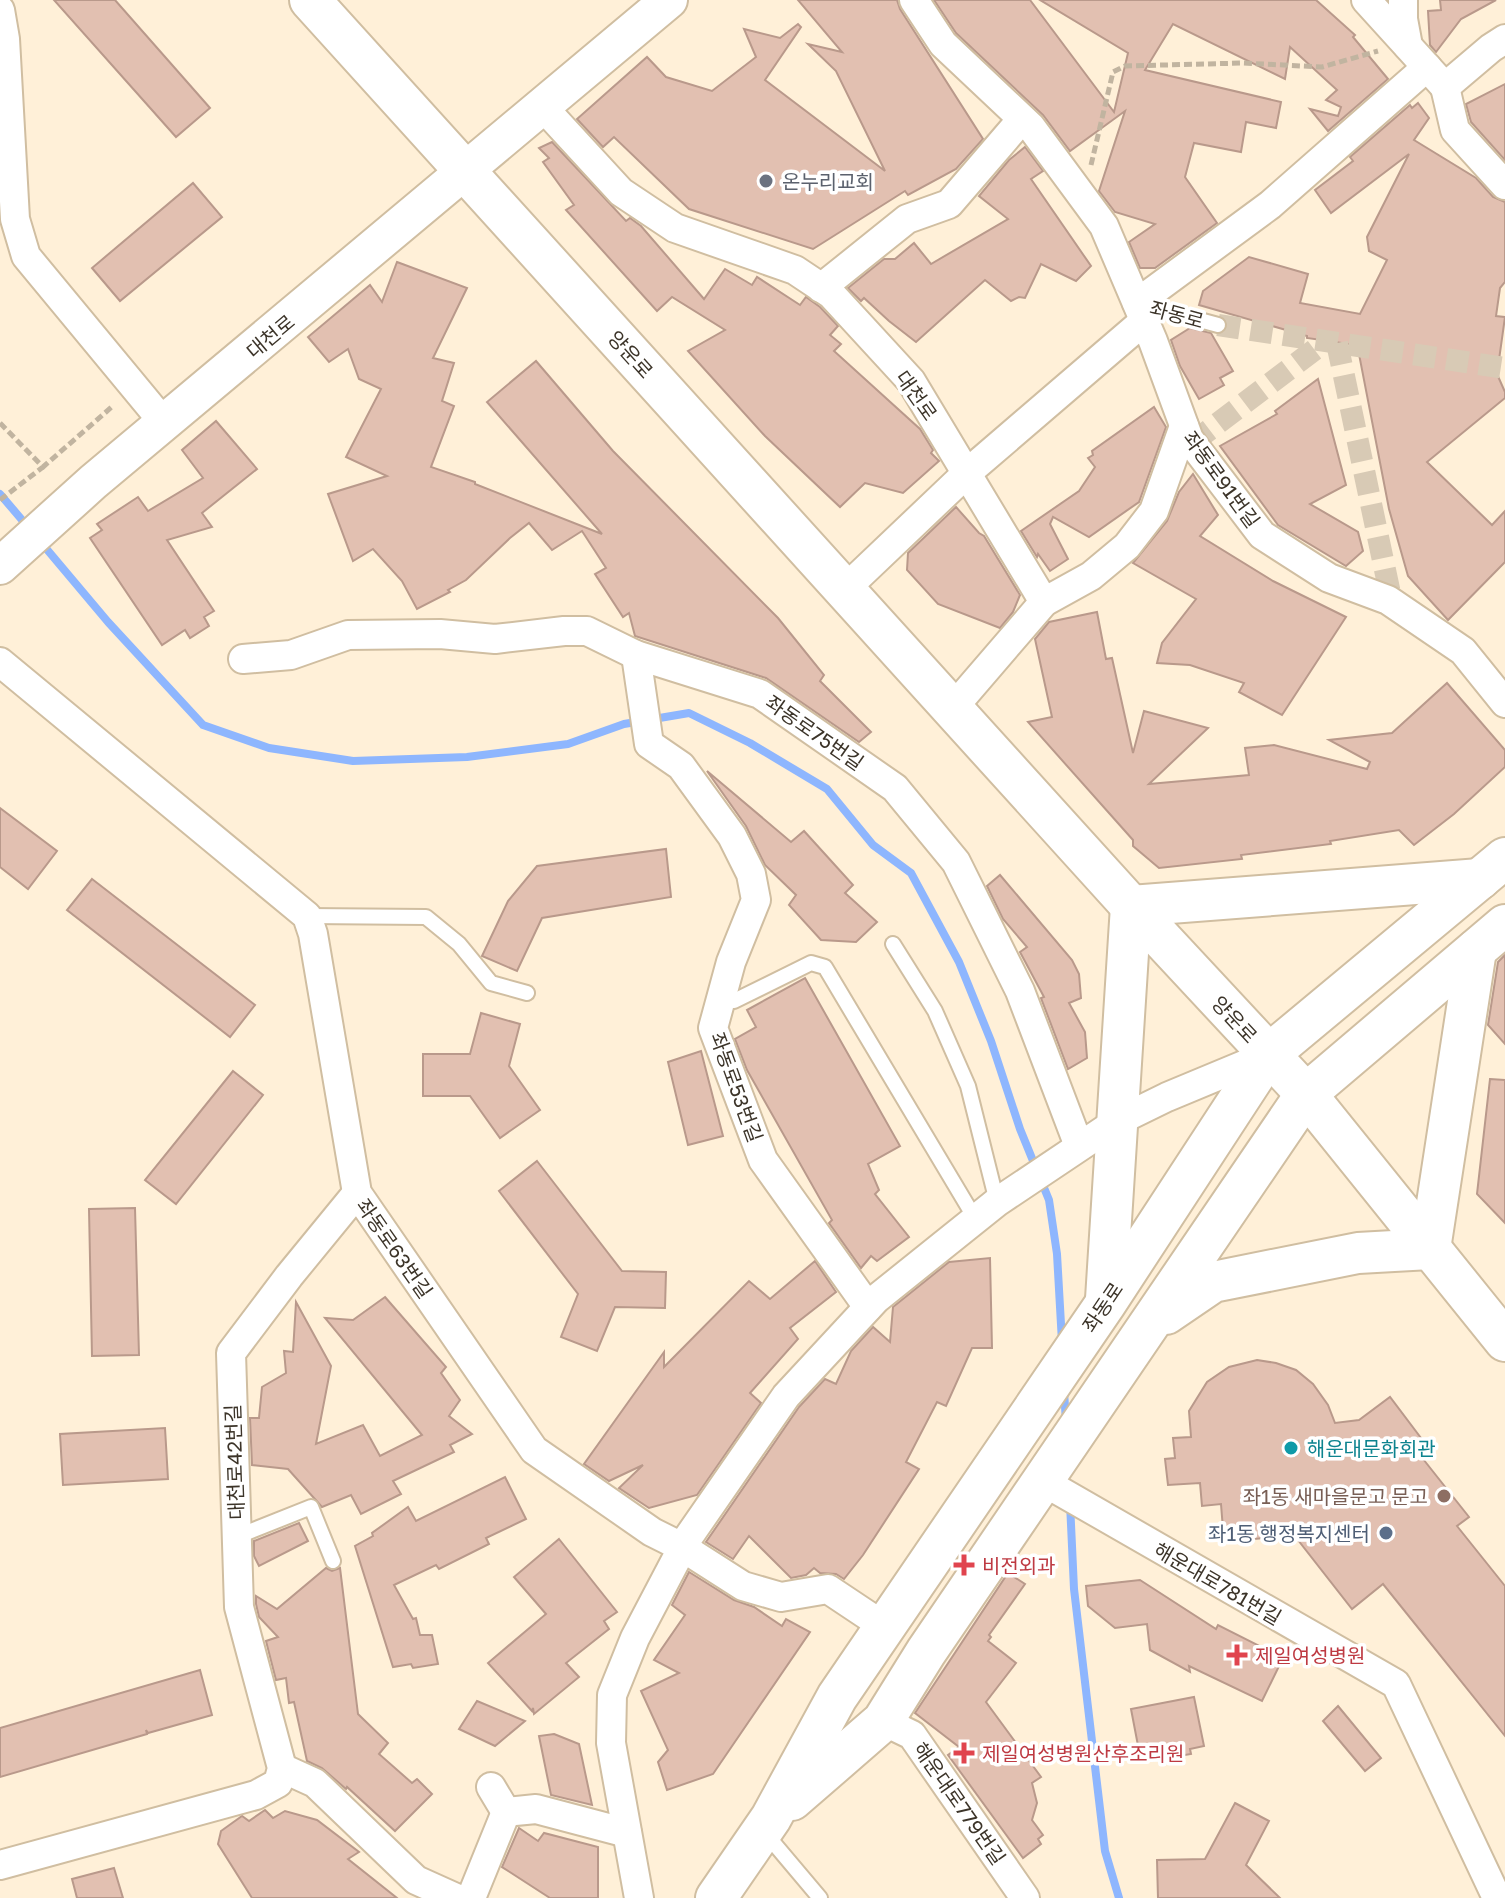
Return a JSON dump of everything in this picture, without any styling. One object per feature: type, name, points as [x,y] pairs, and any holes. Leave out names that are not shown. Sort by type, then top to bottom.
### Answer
[{"type":"main road","name":"양운로","points":[[310,0],[1131,906],[1306,1094],[1430,1249],[1500,1323]]},
{"type":"main road","points":[[1106,1303],[1131,906],[1492,868]]},
{"type":"main road","name":"좌동로","points":[[716,1898],[767,1825],[837,1697],[1106,1303],[1268,1055],[1492,868]]},
{"type":"main road","points":[[1146,1328],[1213,1282],[1358,1253],[1430,1249],[1490,938]]},
{"type":"main road","name":"좌동로","points":[[767,1825],[883,1721],[1306,1094],[1490,938]]},
{"type":"street","name":"대천로","points":[[0,566],[93,482],[669,0]]},
{"type":"street","name":"좌동로91번길","points":[[914,0],[943,44],[1031,127],[1104,226],[1189,439],[1262,535],[1329,578],[1388,600],[1463,651],[1505,703]]},
{"type":"street","points":[[1366,0],[1420,60]]},
{"type":"street","points":[[1403,0],[1403,19],[1455,130],[1505,185]]},
{"type":"street","points":[[0,10],[5,39],[15,219],[26,256],[165,424]]},
{"type":"street","points":[[844,590],[969,477],[1140,312],[1270,205],[1420,60],[1491,48],[1505,39]]},
{"type":"street","name":"대천로","points":[[542,106],[621,192],[675,228],[795,270],[831,294],[911,381],[969,477]]},
{"type":"street","points":[[821,288],[907,219],[949,204],[1022,119]]},
{"type":"street","points":[[952,709],[1044,602],[1091,576],[1127,546],[1154,511],[1184,426]]},
{"type":"street","points":[[969,477],[1044,602]]},
{"type":"street","name":"좌동로75번길","points":[[243,659],[291,655],[348,635],[440,634],[495,639],[587,631],[636,655],[760,694],[895,788],[956,862],[1020,991],[1079,1146]]},
{"type":"street","name":"좌동로53번길","points":[[636,655],[649,744],[681,766],[732,836],[751,874],[756,900],[731,962],[713,1028],[763,1160],[868,1307]]},
{"type":"street","points":[[0,662],[307,916]]},
{"type":"street","name":"좌동로63번길","points":[[307,916],[313,934],[357,1193],[534,1450],[652,1532],[682,1547],[743,1586],[781,1597],[828,1589],[885,1627]]},
{"type":"street","points":[[639,1898],[611,1743],[612,1695],[635,1638],[682,1547],[786,1396],[868,1307],[986,1211],[1118,1121],[1268,1055]]},
{"type":"street","name":"대천로42번길","points":[[282,1768],[239,1607],[231,1353],[357,1193]]},
{"type":"street","name":"해운대로781번길","points":[[1044,1482],[1396,1684],[1497,1898]]},
{"type":"street","name":"해운대로779번길","points":[[883,1721],[912,1735],[1025,1898]]},
{"type":"street","points":[[0,1865],[256,1795],[278,1783],[282,1768],[315,1783],[416,1880],[415,1890],[456,1898]]},
{"type":"street","points":[[491,1787],[506,1812]]},
{"type":"street","points":[[506,1812],[536,1809],[627,1833]]},
{"type":"street","points":[[471,1898],[506,1812]]},
{"type":"lane","name":"좌동로","points":[[1140,312],[1218,325]]},
{"type":"lane","points":[[307,916],[426,917],[459,944],[491,983],[527,993]]},
{"type":"lane","points":[[893,944],[935,1011],[968,1086],[986,1211]]},
{"type":"lane","points":[[734,1001],[811,963],[825,967],[986,1211]]},
{"type":"lane","points":[[236,1537],[311,1507],[333,1561]]},
{"type":"lane","points":[[767,1825],[820,1898]]},
{"type":"path","points":[[1078,191],[1094,159],[1105,97],[1113,72],[1125,66],[1243,63],[1322,67],[1371,54],[1420,60]]},
{"type":"path","points":[[0,500],[135,388]]},
{"type":"path","points":[[0,423],[43,467]]},
{"type":"building","points":[[54,0],[115,0],[210,108],[176,137]]},
{"type":"building","points":[[798,0],[897,0],[983,139],[956,169],[908,195],[905,191],[813,249],[689,209],[614,137],[603,147],[577,119],[647,57],[666,77],[712,91],[756,57],[744,29],[780,38],[798,24],[801,27],[765,80],[885,171],[836,71],[808,44],[842,52]]},
{"type":"building","points":[[934,0],[1030,0],[1114,112],[1128,53],[1040,0],[1316,0],[1355,35],[1353,37],[1388,79],[1328,131],[1310,109],[1338,116],[1341,107],[1326,100],[1337,90],[1290,47],[1285,79],[1173,24],[1145,70],[1281,102],[1276,128],[1246,122],[1241,152],[1194,143],[1185,177],[1217,223],[1155,268],[1140,268],[1129,242],[1155,224],[1115,212],[1099,191],[1125,111],[1070,151],[1043,115],[956,33]]},
{"type":"building","points":[[1440,0],[1496,0],[1461,19],[1436,52],[1430,45],[1428,11],[1441,10]]},
{"type":"building","points":[[1505,84],[1505,160],[1471,122],[1466,104]]},
{"type":"building","points":[[1418,103],[1429,118],[1414,140],[1476,178],[1493,197],[1505,202],[1505,282],[1500,288],[1496,316],[1505,317],[1497,374],[1505,398],[1427,462],[1492,525],[1505,511],[1505,562],[1448,620],[1408,576],[1389,509],[1358,349],[1362,346],[1307,338],[1199,305],[1203,291],[1249,257],[1308,274],[1300,303],[1360,314],[1387,260],[1369,251],[1367,237],[1409,154],[1331,213],[1315,190],[1353,161],[1350,157],[1410,105],[1412,108]]},
{"type":"building","points":[[552,142],[626,221],[630,218],[641,226],[704,299],[725,269],[752,285],[757,277],[800,305],[806,297],[820,307],[838,326],[830,335],[841,344],[834,351],[920,429],[933,450],[931,453],[939,461],[903,493],[865,483],[840,507],[765,436],[688,351],[725,330],[672,297],[657,311],[566,210],[574,205],[543,162],[549,158],[539,148]]},
{"type":"building","points":[[1025,147],[1043,171],[1031,179],[1091,266],[1076,281],[1041,264],[1025,298],[1011,301],[985,280],[916,342],[848,288],[884,259],[895,259],[914,243],[931,264],[1008,219],[979,196],[1009,160]]},
{"type":"building","points":[[193,183],[222,217],[120,301],[92,268]]},
{"type":"building","points":[[397,262],[467,288],[433,358],[454,363],[442,401],[454,406],[431,467],[602,534],[487,402],[536,361],[613,451],[778,618],[824,675],[820,681],[871,732],[859,742],[766,678],[635,636],[629,613],[623,617],[595,574],[606,568],[582,531],[552,550],[529,523],[466,580],[417,609],[402,581],[373,549],[353,561],[328,494],[387,476],[346,457],[381,389],[359,379],[348,349],[329,362],[308,337],[370,285],[382,302]]},
{"type":"building","points":[[1190,328],[1211,333],[1233,371],[1220,378],[1224,385],[1199,399],[1180,366],[1171,340]]},
{"type":"building","points":[[1318,379],[1346,485],[1310,504],[1358,532],[1363,551],[1346,566],[1278,525],[1220,446],[1277,414],[1275,411]]},
{"type":"building","points":[[1154,407],[1166,427],[1139,502],[1089,537],[1053,517],[1050,524],[1068,559],[1050,571],[1021,531],[1079,491],[1095,467],[1088,458],[1093,455],[1092,451]]},
{"type":"building","points":[[216,421],[257,469],[202,513],[212,527],[167,540],[214,611],[204,617],[209,626],[190,638],[185,630],[162,645],[90,538],[102,530],[97,524],[138,497],[148,511],[203,478],[182,450]]},
{"type":"building","points":[[1193,474],[1218,515],[1200,536],[1273,581],[1346,617],[1282,715],[1239,692],[1244,683],[1190,665],[1157,663],[1162,643],[1196,599],[1133,563],[1167,521],[1179,492]]},
{"type":"building","points":[[956,507],[984,536],[1020,595],[1013,612],[1000,628],[938,604],[907,570],[908,553]]},
{"type":"building","points":[[1097,612],[1106,659],[1112,658],[1133,753],[1144,711],[1208,728],[1149,784],[1249,775],[1245,748],[1274,745],[1367,769],[1370,762],[1329,740],[1392,733],[1447,683],[1505,750],[1505,767],[1454,814],[1414,845],[1399,830],[1330,841],[1331,844],[1241,855],[1242,859],[1159,868],[1133,846],[1133,840],[1028,722],[1052,717],[1035,639],[1049,622]]},
{"type":"building","points":[[707,771],[791,842],[804,831],[853,885],[845,893],[877,922],[856,942],[821,940],[789,905],[796,895],[765,865],[746,826]]},
{"type":"building","points":[[0,808],[57,851],[28,889],[0,867]]},
{"type":"building","points":[[666,849],[671,897],[542,918],[517,971],[482,956],[508,901],[537,866]]},
{"type":"building","points":[[1000,875],[1072,960],[1079,974],[1081,998],[1069,1003],[1085,1032],[1087,1058],[1068,1069],[1041,998],[1044,997],[1020,952],[1027,947],[1003,919],[987,886]]},
{"type":"building","points":[[92,879],[255,1005],[230,1037],[67,910]]},
{"type":"building","points":[[1505,955],[1505,1044],[1488,1025],[1498,962]]},
{"type":"building","points":[[805,978],[900,1146],[868,1164],[879,1190],[875,1194],[909,1237],[877,1261],[871,1256],[861,1268],[829,1223],[832,1220],[747,1070],[735,1039],[756,1027],[747,1010]]},
{"type":"building","points":[[481,1013],[520,1024],[509,1066],[540,1110],[500,1138],[470,1096],[423,1096],[423,1054],[470,1054]]},
{"type":"building","points":[[701,1051],[723,1136],[688,1145],[668,1062]]},
{"type":"building","points":[[233,1071],[263,1095],[176,1204],[145,1180]]},
{"type":"building","points":[[1490,1079],[1505,1080],[1505,1223],[1477,1194]]},
{"type":"building","points":[[537,1161],[622,1271],[666,1272],[665,1308],[615,1307],[597,1351],[561,1337],[578,1294],[499,1191]]},
{"type":"building","points":[[135,1208],[139,1355],[92,1356],[89,1209]]},
{"type":"building","points":[[990,1258],[992,1348],[972,1348],[946,1406],[937,1402],[906,1462],[919,1469],[844,1579],[836,1574],[820,1573],[814,1568],[806,1575],[791,1578],[749,1536],[733,1559],[706,1542],[799,1407],[825,1379],[836,1384],[851,1351],[873,1327],[890,1342],[893,1307],[949,1262]]},
{"type":"building","points":[[815,1261],[836,1292],[790,1328],[798,1339],[750,1393],[761,1403],[697,1495],[649,1508],[619,1488],[643,1465],[609,1481],[584,1464],[664,1352],[664,1367],[749,1281],[770,1299]]},
{"type":"building","points":[[385,1297],[446,1367],[441,1373],[460,1400],[449,1416],[472,1434],[450,1445],[454,1452],[393,1481],[401,1494],[361,1514],[351,1495],[322,1507],[288,1469],[252,1465],[250,1418],[259,1418],[262,1387],[286,1373],[284,1351],[293,1352],[296,1302],[331,1366],[316,1444],[363,1425],[380,1456],[422,1435],[325,1318],[353,1320]]},
{"type":"building","points":[[1257,1360],[1296,1370],[1313,1384],[1328,1405],[1335,1423],[1359,1420],[1390,1397],[1421,1438],[1412,1445],[1469,1517],[1457,1526],[1505,1586],[1505,1736],[1383,1584],[1352,1609],[1294,1535],[1224,1542],[1221,1504],[1202,1506],[1200,1483],[1168,1485],[1165,1459],[1175,1458],[1173,1438],[1191,1437],[1189,1411],[1207,1382],[1229,1367]]},
{"type":"building","points":[[165,1428],[168,1479],[63,1485],[60,1434]]},
{"type":"building","points":[[505,1477],[526,1519],[486,1538],[489,1544],[439,1569],[436,1565],[394,1585],[413,1619],[416,1618],[420,1635],[432,1635],[438,1664],[393,1667],[355,1546],[373,1536],[372,1533],[408,1507],[416,1521]]},
{"type":"building","points":[[299,1523],[308,1541],[259,1566],[254,1556],[254,1541]]},
{"type":"building","points":[[559,1539],[617,1612],[604,1621],[609,1629],[566,1663],[579,1677],[534,1714],[533,1708],[532,1711],[488,1663],[546,1614],[514,1577]]},
{"type":"building","points":[[326,1568],[332,1571],[340,1568],[358,1714],[388,1743],[379,1754],[412,1783],[417,1779],[432,1794],[395,1831],[347,1787],[307,1761],[294,1702],[289,1703],[286,1678],[276,1680],[266,1641],[278,1637],[259,1617],[256,1596],[277,1609]]},
{"type":"building","points":[[689,1572],[782,1626],[786,1619],[810,1632],[713,1774],[667,1790],[658,1762],[668,1750],[641,1691],[679,1673],[654,1660],[685,1615],[672,1605]]},
{"type":"building","points":[[1008,1573],[1025,1584],[989,1635],[988,1641],[1016,1663],[986,1702],[1041,1777],[1032,1783],[1037,1803],[1032,1820],[1043,1835],[1038,1839],[1041,1844],[1023,1858],[948,1755],[959,1747],[915,1713]]},
{"type":"building","points":[[1140,1580],[1216,1629],[1218,1625],[1283,1658],[1262,1701],[1189,1666],[1190,1672],[1150,1650],[1147,1624],[1115,1628],[1088,1606],[1086,1586]]},
{"type":"building","points":[[200,1670],[212,1715],[148,1733],[146,1730],[147,1734],[0,1777],[0,1728]]},
{"type":"building","points":[[1194,1697],[1204,1746],[1190,1749],[1191,1754],[1154,1760],[1153,1754],[1140,1756],[1131,1709]]},
{"type":"building","points":[[477,1701],[525,1721],[495,1746],[459,1729]]},
{"type":"building","points":[[1338,1706],[1381,1758],[1365,1771],[1323,1721]]},
{"type":"building","points":[[554,1734],[579,1744],[592,1805],[551,1795],[539,1736]]},
{"type":"building","points":[[1235,1803],[1269,1821],[1246,1865],[1280,1898],[1158,1898],[1157,1860],[1205,1859]]},
{"type":"building","points":[[265,1810],[273,1818],[285,1811],[317,1820],[359,1852],[348,1859],[397,1898],[252,1898],[218,1844],[221,1831],[242,1816],[249,1821]]},
{"type":"building","points":[[519,1828],[538,1841],[544,1833],[598,1847],[598,1898],[550,1898],[502,1867]]},
{"type":"building","points":[[114,1868],[123,1898],[77,1898],[72,1879]]},
{"type":"waterway","points":[[0,494],[28,527]]},
{"type":"waterway","points":[[39,540],[108,622],[203,725],[269,748],[353,761],[467,757],[568,744],[624,724],[689,713],[750,743],[827,789],[873,845],[911,873],[959,962],[1049,1200],[1057,1254],[1062,1342]]},
{"type":"waterway","points":[[1064,1391],[1066,1422]]},
{"type":"waterway","points":[[1070,1503],[1074,1589],[1105,1851],[1119,1898]]},
{"type":"tunnel","points":[[1218,325],[1505,368]]},
{"type":"tunnel","points":[[1192,443],[1326,341]]},
{"type":"tunnel","points":[[1337,343],[1392,603]]},
{"type":"place","name":"온누리교회","points":[[766,181]]},
{"type":"place","name":"해운대문화회관","points":[[1291,1448]]},
{"type":"place","name":"좌1동 새마을문고 문고","points":[[1444,1496]]},
{"type":"place","name":"좌1동 행정복지센터","points":[[1386,1533]]},
{"type":"place","name":"비전외과","points":[[964,1565]]},
{"type":"place","name":"제일여성병원","points":[[1237,1655]]},
{"type":"place","name":"제일여성병원산후조리원","points":[[964,1753]]}]
